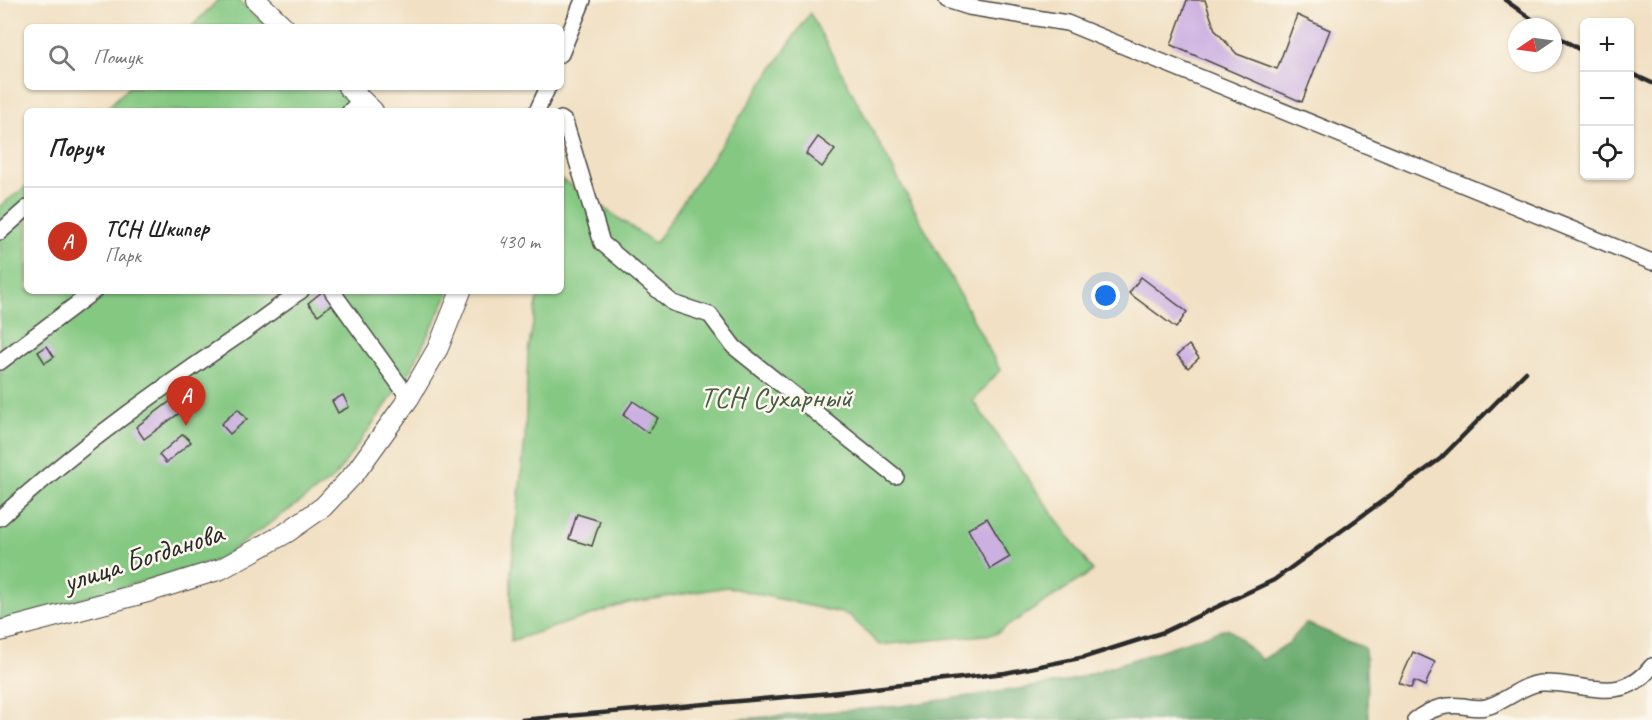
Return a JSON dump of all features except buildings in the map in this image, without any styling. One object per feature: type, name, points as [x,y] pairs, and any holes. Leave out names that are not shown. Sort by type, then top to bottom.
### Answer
[{"type":"main road","points":[[256,0],[281,24]]},
{"type":"main road","name":"улица Богданова","points":[[0,631],[151,591],[221,569],[286,533],[323,507],[355,473],[410,398],[438,348],[460,294]]},
{"type":"lane","points":[[564,47],[583,0]]},
{"type":"lane","points":[[947,0],[969,7],[1067,23],[1652,262]]},
{"type":"lane","points":[[543,108],[547,90]]},
{"type":"lane","points":[[564,121],[602,243],[673,303],[710,315],[734,347],[895,476]]},
{"type":"lane","points":[[0,232],[24,211]]},
{"type":"lane","points":[[0,362],[90,294]]},
{"type":"lane","points":[[0,518],[34,486],[131,412],[188,369],[297,294]]},
{"type":"lane","points":[[334,294],[410,398]]},
{"type":"lane","points":[[1416,720],[1426,711],[1441,706],[1485,707],[1503,701],[1537,683],[1556,683],[1609,690],[1623,689],[1642,679],[1652,666]]},
{"type":"green space","points":[[218,0],[238,0],[265,24],[194,24]]},
{"type":"green space","name":"ТСН Сухарный","points":[[810,13],[1000,370],[973,401],[1093,571],[995,634],[879,645],[849,615],[727,587],[628,603],[511,641],[511,571],[525,439],[528,351],[538,294],[564,294],[564,181],[655,243]]},
{"type":"green space","points":[[126,90],[336,90],[357,108],[107,108]]},
{"type":"green space","points":[[24,188],[24,294],[448,294],[409,373],[334,478],[218,560],[0,622],[0,206]]},
{"type":"green space","points":[[1306,623],[1365,648],[1368,720],[729,720],[901,706],[1065,682],[1228,628],[1262,660],[1289,643]]},
{"type":"railway","points":[[1505,0],[1530,18]]},
{"type":"railway","points":[[1562,39],[1580,50]]},
{"type":"railway","points":[[1634,75],[1652,83]]},
{"type":"railway","points":[[521,720],[831,693],[1005,673],[1085,657],[1164,632],[1274,580],[1440,459],[1526,372]]},
{"type":"place","name":"ТСН Шкипер","points":[[186,426]]}]
